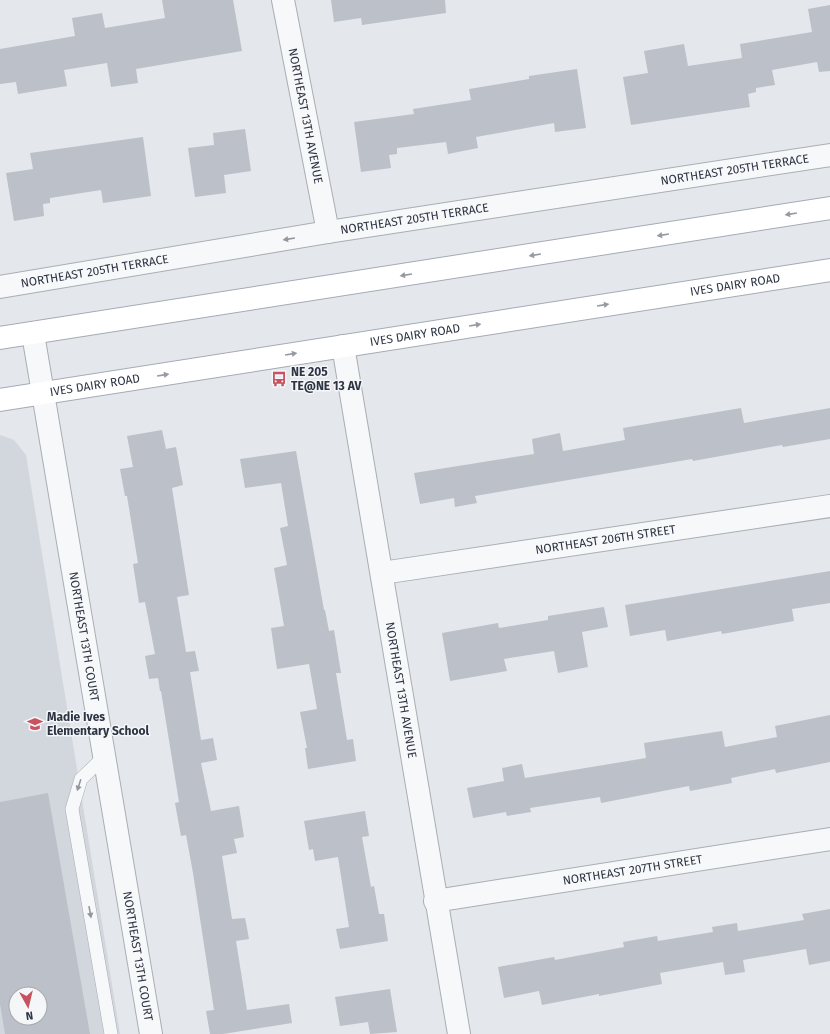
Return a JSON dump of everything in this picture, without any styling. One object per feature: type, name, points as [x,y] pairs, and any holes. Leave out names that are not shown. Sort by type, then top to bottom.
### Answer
[{"type":"main road","points":[[0,338],[830,208]]},
{"type":"main road","name":"IVES DAIRY ROAD","points":[[0,400],[830,270]]},
{"type":"street","name":"NORTHEAST 13TH AVENUE","points":[[283,0],[328,232]]},
{"type":"street","name":"NORTHEAST 205TH TERRACE","points":[[0,287],[328,232],[830,155]]},
{"type":"street","name":"NORTHEAST 13TH COURT","points":[[33,334],[152,1034]]},
{"type":"street","name":"NORTHEAST 13TH AVENUE","points":[[343,346],[382,573],[435,901],[459,1034]]},
{"type":"street","name":"NORTHEAST 206TH STREET","points":[[382,573],[830,506]]},
{"type":"street","name":"NORTHEAST 207TH STREET","points":[[435,901],[830,839]]},
{"type":"lane","points":[[105,756],[81,779],[72,809],[111,1034]]},
{"type":"shaded area","name":"Madie Ives Elementary School","points":[[0,435],[14,440],[26,455],[120,1034],[0,1034]]},
{"type":"building","points":[[162,0],[233,0],[242,51],[136,69],[138,83],[111,87],[107,63],[64,70],[67,86],[18,94],[16,82],[0,84],[0,49],[75,36],[72,18],[102,13],[105,28],[165,18]]},
{"type":"building","points":[[331,0],[445,0],[446,13],[362,25],[361,18],[334,22]]},
{"type":"building","points":[[830,5],[830,71],[819,72],[817,62],[772,70],[775,85],[756,88],[756,92],[748,94],[750,107],[631,125],[623,77],[648,73],[644,51],[684,44],[688,66],[742,58],[740,44],[812,32],[808,9]]},
{"type":"building","points":[[577,69],[586,128],[555,132],[554,123],[476,137],[478,148],[448,154],[446,142],[397,148],[397,154],[389,155],[391,168],[361,172],[354,122],[414,114],[413,109],[471,100],[469,89],[529,79],[529,76]]},
{"type":"building","points":[[245,129],[251,171],[224,175],[226,193],[195,197],[188,148],[214,145],[213,133]]},
{"type":"building","points":[[143,137],[151,196],[103,203],[101,190],[50,198],[50,203],[43,204],[44,216],[14,221],[6,173],[33,169],[30,153]]},
{"type":"building","points":[[741,408],[744,423],[830,408],[830,439],[783,447],[782,445],[693,461],[692,459],[475,496],[477,503],[455,507],[454,498],[420,504],[414,473],[534,454],[532,439],[560,433],[563,451],[625,440],[623,428]]},
{"type":"building","points":[[162,430],[166,449],[176,447],[183,485],[172,488],[189,595],[177,597],[186,652],[195,651],[199,671],[190,672],[201,740],[213,738],[217,760],[201,763],[211,811],[239,806],[244,837],[234,839],[237,853],[222,856],[232,919],[245,918],[249,939],[236,941],[247,1010],[289,1004],[292,1023],[223,1034],[210,1034],[206,1011],[214,1010],[193,873],[186,835],[181,836],[175,803],[179,802],[161,691],[158,678],[149,679],[145,656],[155,654],[145,602],[139,603],[133,564],[138,563],[127,496],[125,496],[120,469],[133,467],[127,436]]},
{"type":"building","points":[[296,451],[324,610],[329,631],[334,630],[341,673],[336,673],[347,740],[353,739],[356,761],[308,769],[305,748],[307,748],[300,712],[317,709],[309,664],[277,669],[271,628],[284,626],[274,568],[287,565],[280,528],[288,526],[281,483],[245,488],[240,459]]},
{"type":"building","points":[[830,571],[830,603],[792,609],[794,621],[722,634],[721,631],[667,641],[665,630],[630,636],[625,605]]},
{"type":"building","points":[[604,607],[608,627],[582,632],[588,667],[558,673],[554,651],[504,659],[507,671],[450,681],[442,633],[498,623],[499,628],[548,620],[548,616]]},
{"type":"building","points":[[830,715],[830,762],[776,773],[775,769],[731,778],[732,783],[690,791],[689,786],[601,803],[600,797],[530,808],[531,812],[507,816],[506,812],[473,818],[467,788],[504,781],[502,768],[522,764],[525,778],[646,758],[644,743],[722,731],[725,747],[777,737],[775,726]]},
{"type":"building","points":[[48,793],[90,1034],[5,1034],[0,1004],[0,802]]},
{"type":"building","points":[[365,811],[369,836],[362,837],[371,887],[374,886],[379,914],[384,914],[388,941],[340,949],[336,929],[349,927],[338,857],[315,861],[313,849],[309,850],[304,821]]},
{"type":"building","points":[[830,909],[830,961],[809,965],[806,949],[743,960],[745,972],[725,975],[723,962],[660,973],[662,984],[599,996],[599,994],[542,1005],[539,991],[504,998],[498,967],[554,957],[555,960],[624,947],[623,942],[657,936],[658,941],[713,932],[712,927],[737,923],[738,931],[804,920],[802,914]]},
{"type":"building","points":[[390,989],[397,1032],[370,1034],[368,1022],[340,1026],[335,997]]},
{"type":"place","name":"NE 205 TE@NE 13 AV","points":[[279,379]]},
{"type":"place","name":"Madie Ives Elementary School","points":[[35,724]]}]
